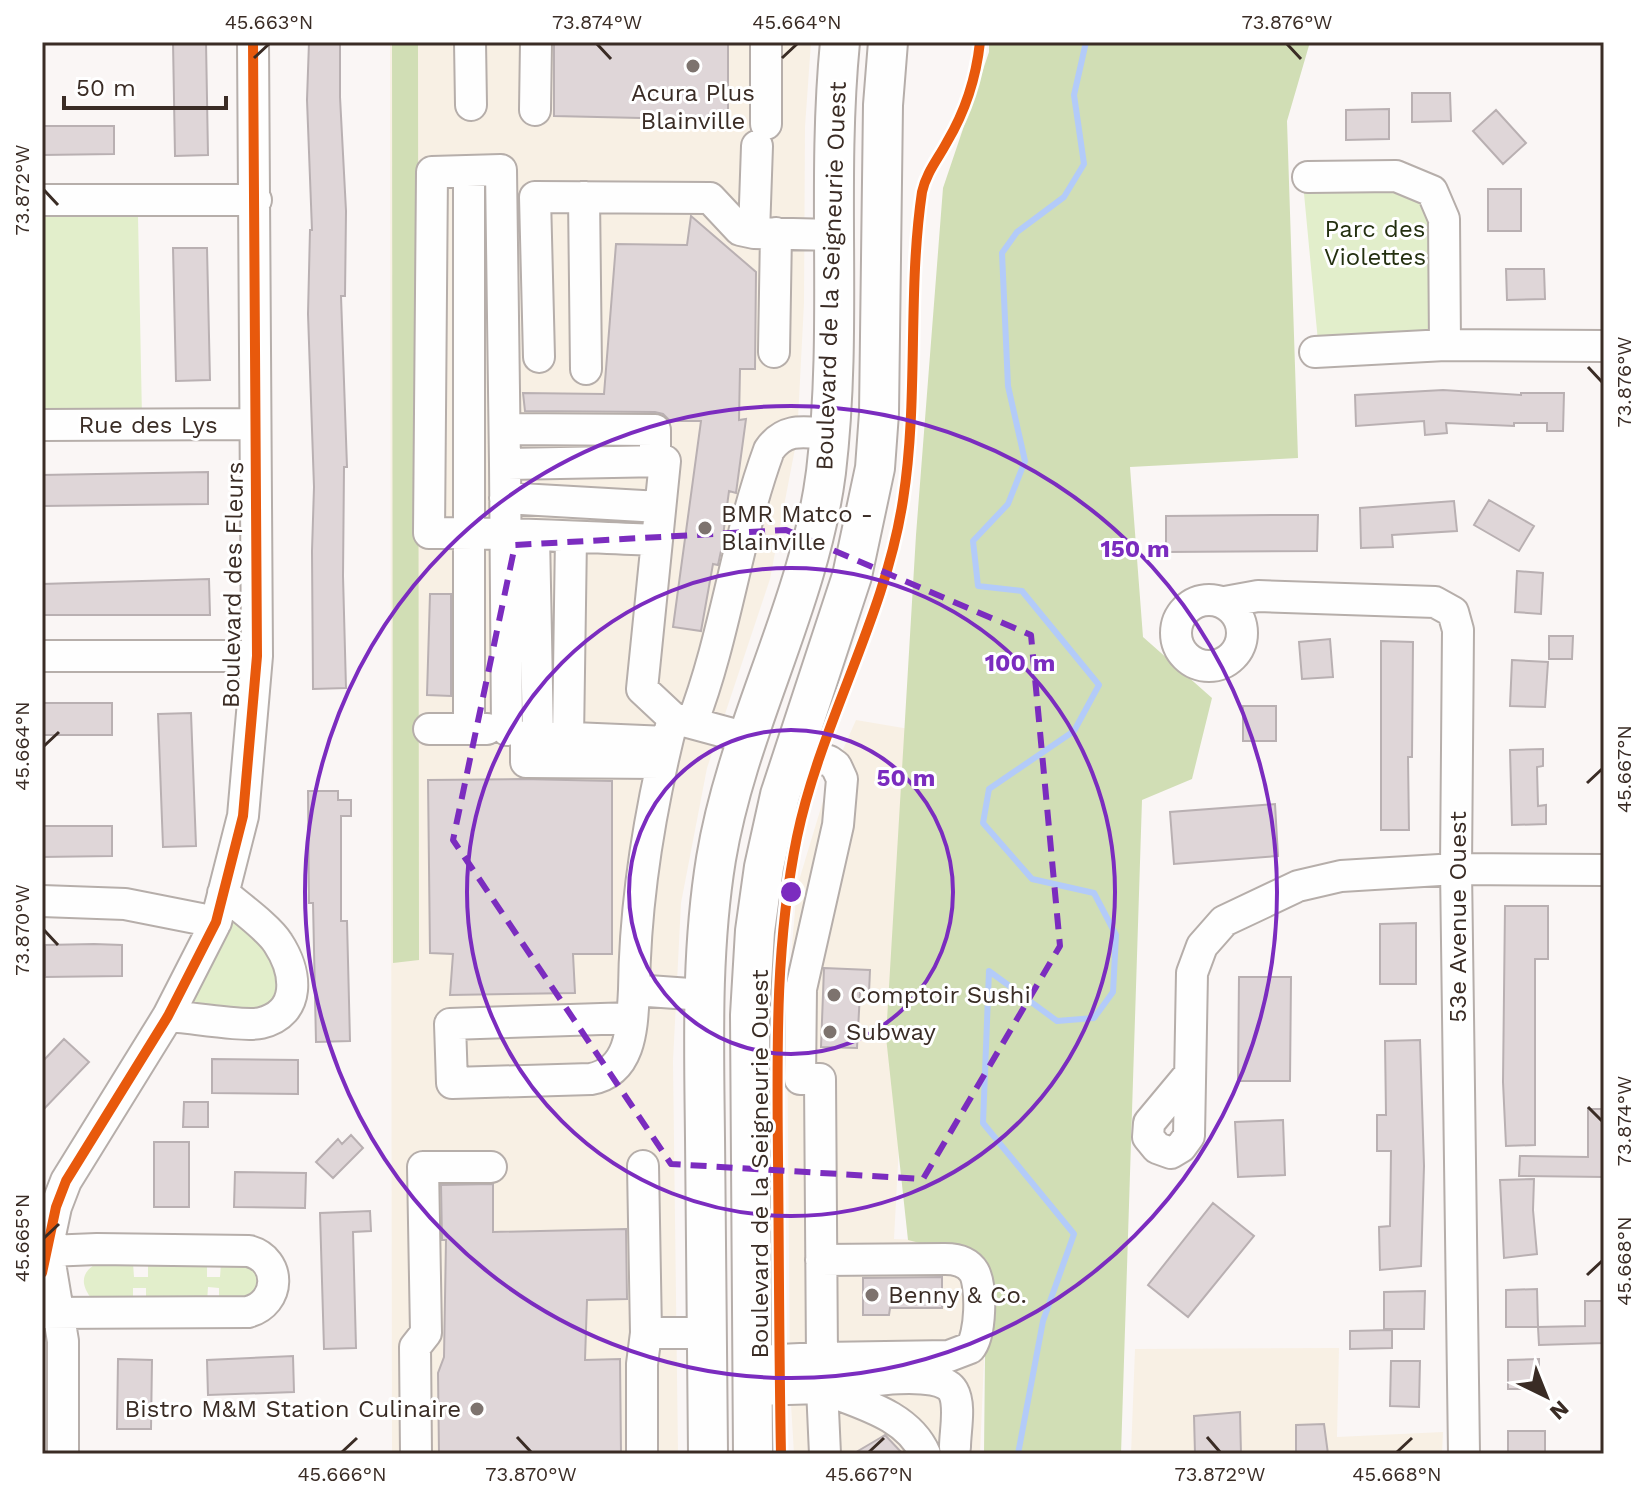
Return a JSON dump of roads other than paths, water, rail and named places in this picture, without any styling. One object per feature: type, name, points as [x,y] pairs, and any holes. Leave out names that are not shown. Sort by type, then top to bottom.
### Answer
[{"type":"main road","name":"Boulevard de la Seigneurie Ouest","points":[[708,1454],[704,995],[707,931],[717,856],[732,787],[811,548],[825,476],[829,434],[835,121],[840,42]]},
{"type":"main road","name":"Boulevard de la Seigneurie Ouest","points":[[754,1452],[751,1000],[760,887],[780,795],[852,576],[870,495],[879,413],[883,105],[888,42]]},
{"type":"main road","points":[[834,235],[882,235]]},
{"type":"main road","points":[[747,738],[793,750]]},
{"type":"street","name":"Boulevard des Fleurs","points":[[63,1454],[63,1341],[48,1318],[45,1262],[51,1226],[52,1186],[168,1016],[216,922],[243,816],[257,656],[253,42]]},
{"type":"street","points":[[470,42],[471,105]]},
{"type":"street","points":[[535,110],[536,42]]},
{"type":"street","points":[[766,42],[762,135],[765,233],[774,352]]},
{"type":"street","points":[[656,540],[571,537],[520,534],[469,532],[429,533],[432,172],[501,170],[505,498],[520,534],[526,762],[673,737]]},
{"type":"street","points":[[469,171],[469,729]]},
{"type":"street","points":[[1308,177],[1396,176],[1432,191],[1444,219],[1445,345]]},
{"type":"street","points":[[539,357],[535,197],[710,198],[740,230],[834,235]]},
{"type":"street","points":[[584,197],[586,369]]},
{"type":"street","points":[[42,200],[256,200]]},
{"type":"street","points":[[1315,352],[1445,345],[1604,346]]},
{"type":"street","points":[[430,390],[504,388]]},
{"type":"street","name":"Rue des Lys","points":[[42,425],[254,424]]},
{"type":"street","points":[[505,429],[655,430],[655,461]]},
{"type":"street","points":[[704,995],[633,1004],[450,1024],[452,1083],[598,1078],[611,1070],[624,1055],[630,1039],[633,1004],[639,890],[673,737],[709,679],[735,567],[769,450],[784,434],[793,431],[829,434]]},
{"type":"street","points":[[505,464],[665,461],[642,689],[673,737]]},
{"type":"street","points":[[505,498],[660,507]]},
{"type":"street","points":[[568,739],[571,537]]},
{"type":"street","name":"53e Avenue Ouest","points":[[1225,602],[1258,596],[1435,602],[1453,612],[1458,630],[1456,869],[1464,1454]]},
{"type":"street","points":[[42,656],[257,656]]},
{"type":"street","points":[[429,729],[469,729],[568,739],[747,738]]},
{"type":"street","points":[[793,750],[829,761],[836,766],[842,779],[838,825],[806,963],[801,1000],[800,1079],[820,1079],[825,1454]]},
{"type":"street","points":[[1189,1075],[1192,973],[1202,946],[1224,921],[1298,886],[1341,876],[1456,869],[1604,870]]},
{"type":"street","points":[[168,1016],[258,1024],[279,1016],[290,1002],[293,976],[278,941],[223,893]]},
{"type":"street","points":[[42,901],[125,904],[216,922]]},
{"type":"street","points":[[751,1000],[801,1000]]},
{"type":"street","points":[[642,1454],[642,1364],[646,1333],[643,1166]]},
{"type":"street","points":[[416,1454],[415,1347],[426,1333],[423,1167],[491,1167]]},
{"type":"street","points":[[45,1262],[238,1250],[257,1253],[274,1273],[269,1298],[257,1310],[248,1312],[48,1318]]},
{"type":"street","points":[[754,1375],[822,1358],[949,1356],[970,1348],[978,1331],[977,1280],[968,1266],[954,1259],[821,1260]]},
{"type":"street","points":[[646,1333],[707,1333]]},
{"type":"street","points":[[754,1375],[822,1388],[889,1417],[917,1448],[933,1421],[955,1432],[954,1392],[941,1381],[877,1379],[822,1388]]},
{"type":"waterway","points":[[1018,1454],[1043,1321],[1074,1234],[983,1123],[989,971],[1057,1021],[1094,1018],[1113,992],[1116,935],[1094,893],[1032,879],[983,823],[989,789],[1074,731],[1099,685],[1022,591],[978,586],[973,541],[1008,504],[1025,461],[1008,386],[1002,253],[1017,232],[1064,197],[1084,164],[1074,95],[1086,42]]},
{"type":"place","name":"Acura Plus Blainville","points":[[693,66]]},
{"type":"place","name":"BMR Matco - Blainville","points":[[705,528]]},
{"type":"place","name":"Comptoir Sushi","points":[[834,995]]},
{"type":"place","name":"Subway","points":[[830,1032]]},
{"type":"place","name":"Benny & Co.","points":[[872,1295]]},
{"type":"place","name":"Bistro M&M Station Culinaire","points":[[477,1409]]},
{"type":"park label","name":"Parc des Violettes","points":[[1375,243]]}]
